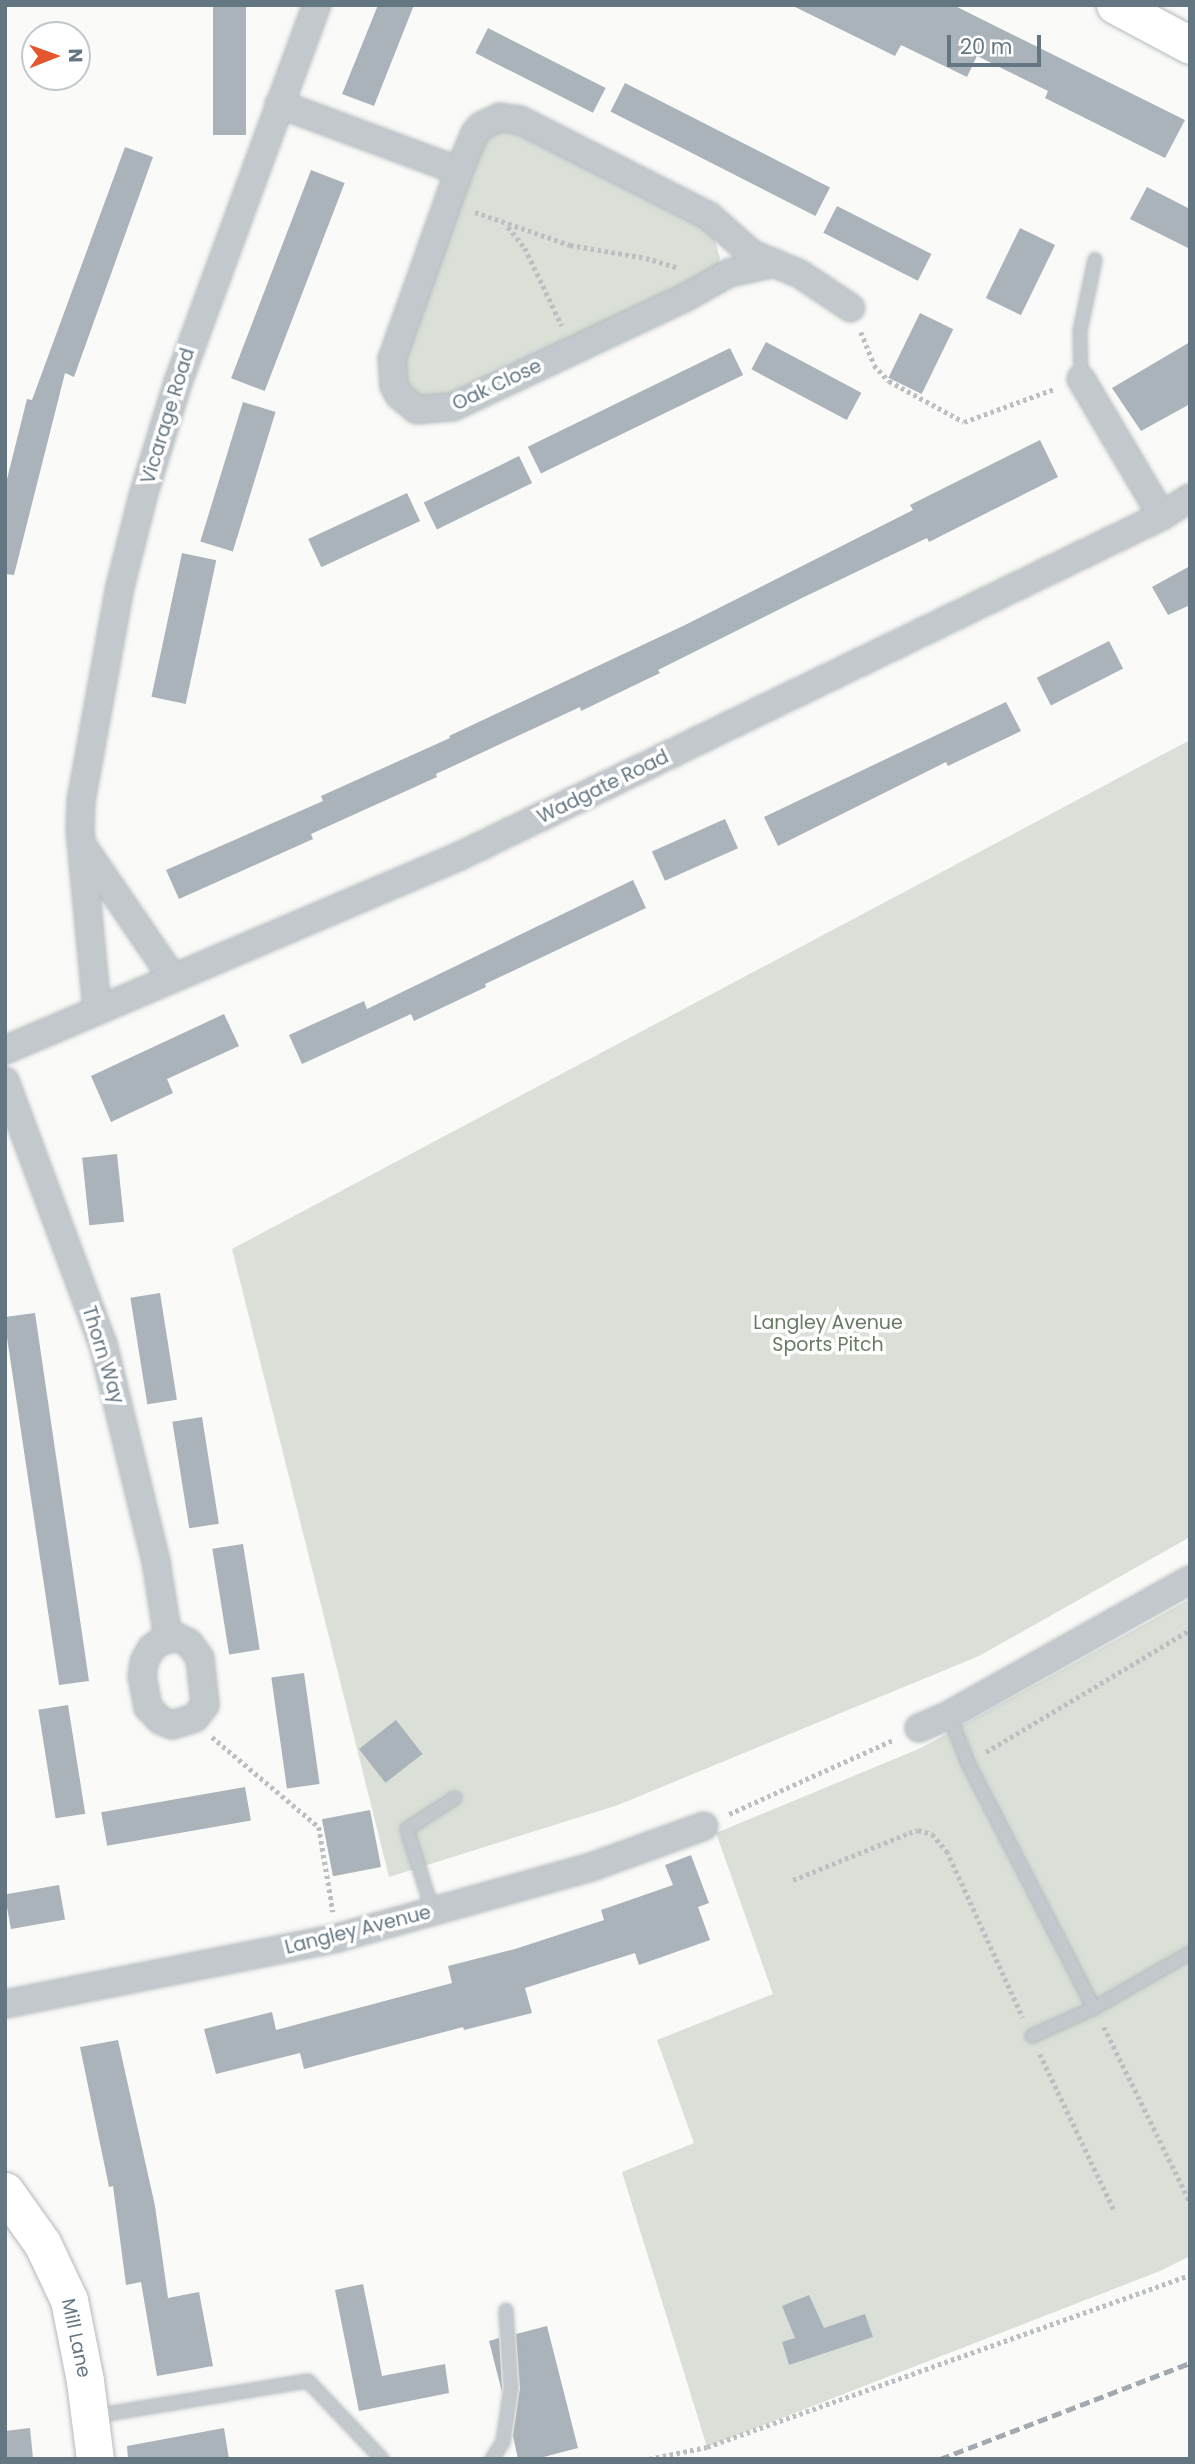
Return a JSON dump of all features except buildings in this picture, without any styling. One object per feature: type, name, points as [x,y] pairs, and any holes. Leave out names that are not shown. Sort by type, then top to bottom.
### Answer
[{"type":"street","name":"Vicarage Road","points":[[97,1009],[81,843],[83,785],[119,591],[136,523],[200,315],[317,5]]},
{"type":"street","points":[[1115,5],[1190,45]]},
{"type":"street","points":[[279,104],[459,171]]},
{"type":"street","name":"Oak Close","points":[[775,263],[746,267],[716,280],[683,299],[453,407],[417,410],[399,395],[391,375],[392,359],[475,132],[499,117],[520,120],[709,216],[741,246],[800,274],[851,308]]},
{"type":"street","points":[[1081,379],[1162,516]]},
{"type":"street","name":"Wadgate Road","points":[[5,1050],[462,855],[1162,516],[1190,498]]},
{"type":"street","points":[[81,843],[172,978]]},
{"type":"street","name":"Thorn Way","points":[[5,1081],[103,1344],[156,1561],[168,1638]]},
{"type":"street","points":[[919,1728],[950,1715],[1190,1580]]},
{"type":"street","points":[[168,1638],[183,1639],[200,1658],[205,1704],[195,1718],[183,1723],[166,1723],[153,1713],[146,1702],[142,1677],[144,1662],[151,1649],[168,1638]]},
{"type":"street","name":"Langley Avenue","points":[[5,2004],[337,1938],[591,1867],[704,1826]]},
{"type":"street","name":"Mill Lane","points":[[5,2191],[42,2243],[66,2292],[77,2330],[95,2459]]},
{"type":"lane","points":[[1081,379],[1080,331],[1095,260]]},
{"type":"lane","points":[[950,1715],[968,1763],[1094,2008]]},
{"type":"lane","points":[[433,1912],[407,1829],[455,1798]]},
{"type":"lane","points":[[1032,2036],[1094,2008],[1190,1953]]},
{"type":"lane","points":[[492,2459],[503,2442],[511,2388],[506,2310]]},
{"type":"lane","points":[[90,2417],[308,2381],[382,2459]]},
{"type":"path","points":[[448,202],[505,225],[570,246],[646,258],[716,280]]},
{"type":"path","points":[[505,225],[526,248],[573,349]]},
{"type":"path","points":[[851,308],[868,354],[881,374],[901,390],[964,422],[1081,379]]},
{"type":"path","points":[[968,1763],[1190,1630]]},
{"type":"path","points":[[195,1718],[219,1743],[319,1827],[337,1938]]},
{"type":"path","points":[[704,1826],[919,1728]]},
{"type":"path","points":[[793,1880],[918,1830],[932,1834],[947,1851],[1115,2212]]},
{"type":"path","points":[[1094,2008],[1190,2202]]},
{"type":"path","points":[[649,2459],[707,2447],[1190,2275]]},
{"type":"green space","points":[[508,127],[707,229],[714,236],[720,258],[716,269],[698,282],[434,402],[410,393],[401,360],[462,188],[491,131]]},
{"type":"green space","name":"Langley Avenue Sports Pitch","points":[[1190,740],[1190,1537],[979,1656],[618,1805],[389,1877],[232,1249]]},
{"type":"green space","points":[[1190,1599],[1190,2256],[1160,2271],[707,2447],[622,2172],[694,2143],[657,2040],[773,1994],[716,1833],[921,1748]]},
{"type":"railway","points":[[940,2459],[1190,2363]]}]
